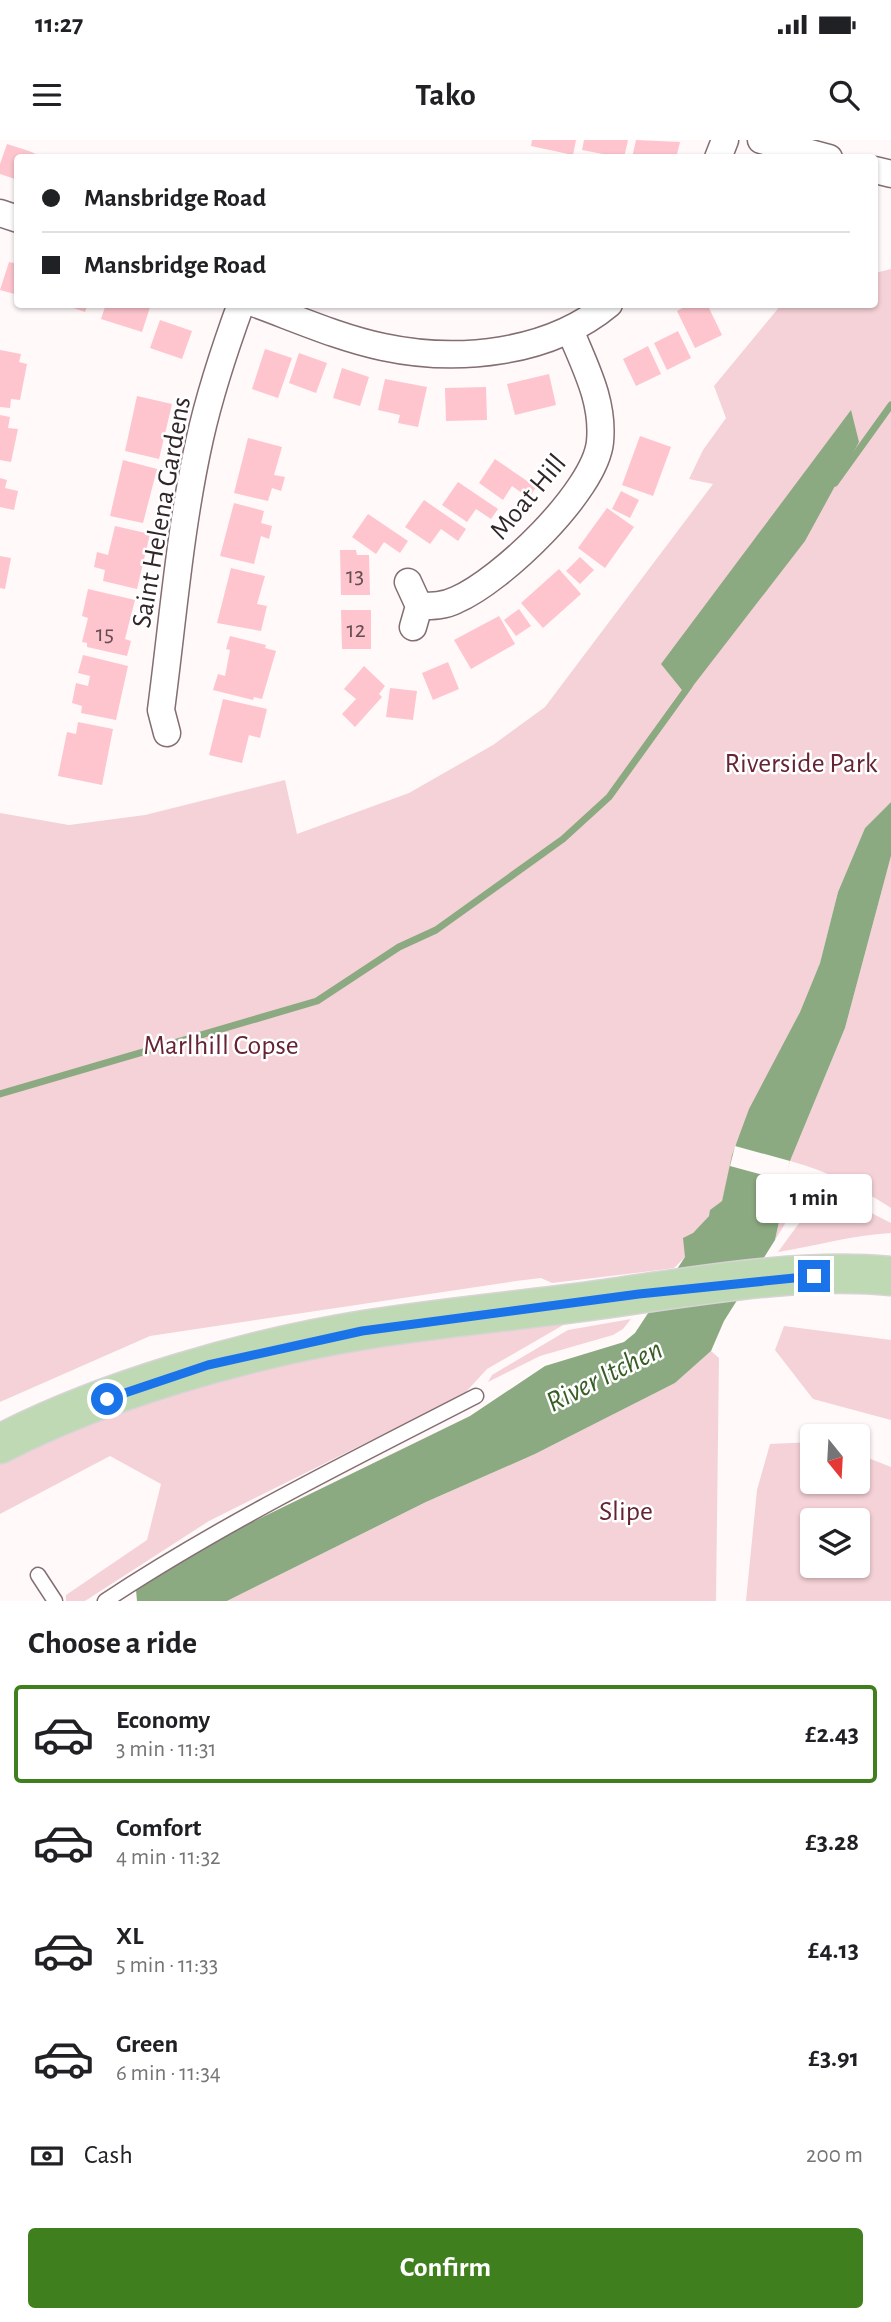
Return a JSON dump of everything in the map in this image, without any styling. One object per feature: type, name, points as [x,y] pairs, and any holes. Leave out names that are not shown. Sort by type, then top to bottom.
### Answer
[{"type":"main road","points":[[0,1444],[27,1430],[107,1399],[208,1365],[362,1331],[788,1276],[891,1276]]},
{"type":"street","points":[[761,140],[814,154]]},
{"type":"street","name":"Saint Helena Gardens","points":[[167,733],[161,710],[200,438],[222,355],[240,308]]},
{"type":"street","points":[[268,308],[382,347],[431,355],[485,353],[527,345],[570,330],[603,308]]},
{"type":"street","name":"Moat Hill","points":[[408,582],[416,617],[456,601],[485,585],[515,562],[555,518],[593,468],[600,444],[596,393],[570,330]]},
{"type":"lane","points":[[105,1601],[229,1524],[476,1396]]},
{"type":"lane","points":[[38,1575],[55,1601]]},
{"type":"green space","name":"Marlhill Copse","points":[[891,269],[891,802],[865,828],[838,892],[820,963],[800,1012],[735,1146],[722,1201],[711,1210],[709,1216],[693,1233],[685,1257],[674,1268],[552,1283],[541,1278],[516,1281],[150,1336],[0,1402],[0,813],[69,825],[145,815],[285,780],[297,834],[409,793],[493,745],[545,707],[713,484],[689,479],[703,450],[726,418],[714,386],[779,308],[878,308],[878,272]]},
{"type":"green space","points":[[891,856],[891,1208],[842,1180],[790,1161],[845,1028]]},
{"type":"green space","points":[[785,1181],[807,1188],[775,1240],[784,1199],[781,1191]]},
{"type":"green space","points":[[827,1193],[891,1223],[891,1233],[848,1238],[778,1252],[819,1196]]},
{"type":"green space","points":[[631,1319],[623,1329],[613,1335],[540,1356],[488,1382],[492,1375],[568,1330]]},
{"type":"green space","points":[[565,1321],[565,1324],[487,1369],[464,1394],[209,1521],[85,1601],[66,1601],[66,1595],[147,1540],[161,1484],[110,1456],[0,1514],[0,1462],[51,1434],[213,1380],[363,1348]]},
{"type":"green space","points":[[784,1326],[891,1340],[891,1420],[813,1399],[775,1350]]},
{"type":"green space","name":"Slipe","points":[[711,1351],[719,1358],[716,1601],[227,1601],[426,1502],[535,1454],[675,1383]]},
{"type":"green space","points":[[800,1443],[800,1494],[870,1494],[870,1459],[891,1467],[891,1601],[746,1601],[757,1490],[770,1444]]},
{"type":"water","points":[[851,410],[859,442],[805,541],[686,695],[661,664]]},
{"type":"water","name":"River Itchen","points":[[891,802],[891,856],[845,1028],[790,1161],[781,1191],[784,1199],[775,1240],[724,1321],[711,1351],[675,1383],[535,1454],[426,1502],[227,1601],[137,1601],[136,1590],[197,1549],[470,1416],[545,1366],[624,1342],[635,1333],[685,1257],[683,1238],[693,1233],[709,1216],[710,1210],[722,1201],[732,1155],[749,1109],[800,1012],[820,963],[838,892],[865,828]]},
{"type":"pier","points":[[735,1146],[790,1161],[785,1181],[730,1166]]},
{"type":"building","points":[[532,140],[576,140],[573,154],[531,146]]},
{"type":"building","points":[[584,140],[628,140],[625,154],[582,150]]},
{"type":"building","points":[[636,140],[680,142],[677,154],[633,154]]},
{"type":"building","points":[[7,144],[36,154],[14,154],[14,179],[0,174],[0,164]]},
{"type":"building","points":[[9,262],[14,263],[14,294],[0,290]]},
{"type":"building","points":[[105,308],[150,308],[142,332],[101,319]]},
{"type":"building","points":[[683,308],[709,308],[722,335],[695,348],[677,311]]},
{"type":"building","points":[[160,320],[192,331],[182,359],[150,348]]},
{"type":"building","points":[[678,331],[691,358],[667,370],[654,343]]},
{"type":"building","points":[[648,346],[661,374],[636,386],[623,359]]},
{"type":"building","points":[[265,349],[292,358],[278,398],[252,389]]},
{"type":"building","points":[[0,350],[21,354],[19,362],[27,364],[20,400],[11,399],[10,408],[0,407]]},
{"type":"building","points":[[299,353],[327,363],[316,393],[289,383]]},
{"type":"building","points":[[342,368],[369,377],[360,406],[333,398]]},
{"type":"building","points":[[549,374],[556,405],[515,415],[507,384]]},
{"type":"building","points":[[385,379],[427,387],[418,427],[398,423],[400,415],[378,410]]},
{"type":"building","points":[[486,387],[487,420],[446,421],[445,388]]},
{"type":"building","points":[[137,396],[172,404],[159,459],[125,451]]},
{"type":"building","points":[[0,415],[10,417],[8,428],[18,429],[11,462],[0,460]]},
{"type":"building","points":[[640,436],[671,447],[653,496],[622,485]]},
{"type":"building","points":[[248,438],[282,447],[274,475],[285,477],[281,491],[272,488],[268,501],[234,493]]},
{"type":"building","points":[[495,459],[536,487],[529,498],[512,486],[503,500],[479,483]]},
{"type":"building","points":[[123,460],[157,469],[143,523],[110,516]]},
{"type":"building","points":[[0,478],[7,480],[5,488],[18,491],[14,510],[0,507]]},
{"type":"building","points":[[458,482],[498,509],[491,519],[476,509],[467,522],[442,505]]},
{"type":"building","points":[[621,491],[639,500],[630,518],[612,509]]},
{"type":"building","points":[[424,500],[466,529],[458,541],[441,529],[430,544],[405,527]]},
{"type":"building","points":[[234,503],[264,511],[261,523],[272,526],[269,539],[261,536],[254,564],[220,556]]},
{"type":"building","points":[[607,508],[634,527],[605,568],[578,548]]},
{"type":"building","points":[[368,514],[408,541],[400,553],[384,542],[376,554],[352,537]]},
{"type":"building","points":[[115,526],[150,534],[137,589],[103,581],[105,570],[94,567],[97,552],[108,555]]},
{"type":"building","points":[[340,550],[356,550],[357,555],[369,555],[370,595],[341,595]]},
{"type":"building","points":[[0,556],[11,558],[5,589],[0,588]]},
{"type":"building","points":[[580,557],[594,570],[580,584],[566,571]]},
{"type":"building","points":[[231,568],[265,576],[257,604],[267,606],[261,631],[217,623]]},
{"type":"building","points":[[559,569],[581,594],[543,628],[521,603]]},
{"type":"building","points":[[88,589],[135,600],[125,639],[131,641],[127,656],[87,647],[87,643],[82,642],[88,618],[82,616]]},
{"type":"building","points":[[519,609],[531,626],[516,636],[504,620]]},
{"type":"building","points":[[341,610],[371,610],[371,649],[342,649]]},
{"type":"building","points":[[499,616],[515,644],[471,669],[454,640]]},
{"type":"building","points":[[230,636],[266,645],[265,648],[276,651],[262,699],[254,697],[253,700],[213,690],[218,674],[225,676],[230,650],[226,649]]},
{"type":"building","points":[[83,655],[128,666],[116,720],[81,713],[82,706],[72,703],[76,683],[88,686],[90,676],[78,673]]},
{"type":"building","points":[[448,662],[459,689],[433,700],[422,673]]},
{"type":"building","points":[[364,666],[385,686],[379,694],[382,697],[355,727],[342,714],[356,699],[344,689]]},
{"type":"building","points":[[390,688],[417,691],[413,720],[386,717]]},
{"type":"building","points":[[223,699],[267,709],[260,738],[249,735],[242,763],[209,755]]},
{"type":"building","points":[[78,722],[113,729],[102,785],[58,776],[67,732],[76,734]]},
{"type":"waterway","points":[[835,483],[891,405]]},
{"type":"waterway","points":[[0,1094],[317,1001],[399,947],[436,930],[563,839],[609,797],[689,686]]},
{"type":"route","points":[[107,1399],[208,1365],[362,1331],[639,1294],[788,1276],[814,1276]]},
{"type":"park label","name":"Riverside Park","points":[[801,762]]}]
